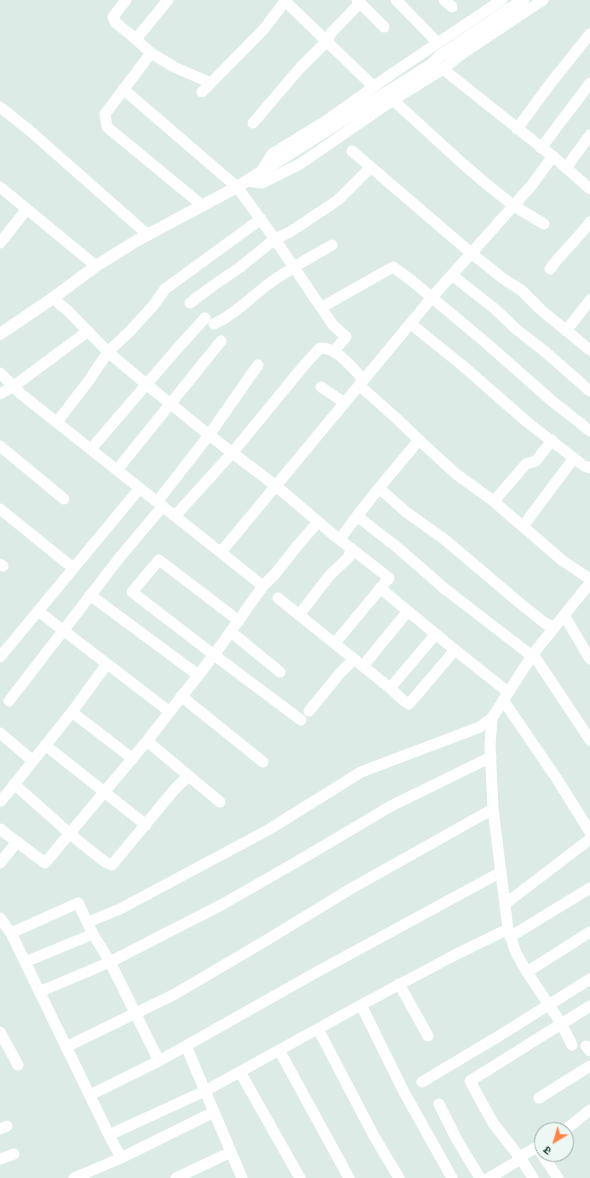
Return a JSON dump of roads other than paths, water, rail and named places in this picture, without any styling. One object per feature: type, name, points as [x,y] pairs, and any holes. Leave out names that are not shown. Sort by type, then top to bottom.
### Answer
[{"type":"main road","points":[[0,334],[53,298],[96,266],[148,235],[242,184],[432,64],[440,56],[523,0]]},
{"type":"street","points":[[136,39],[168,0]]},
{"type":"street","points":[[202,92],[264,29],[285,0],[326,42],[374,87]]},
{"type":"street","points":[[396,0],[438,43]]},
{"type":"street","points":[[242,184],[262,183],[300,164],[393,100],[443,69],[458,56],[542,0]]},
{"type":"street","points":[[123,1],[113,17],[116,23],[151,53],[174,67],[211,83]]},
{"type":"street","points":[[261,172],[272,154],[326,121],[497,1]]},
{"type":"street","points":[[253,122],[300,68],[326,42],[331,33],[359,2],[384,27]]},
{"type":"street","points":[[517,129],[588,36]]},
{"type":"street","points":[[151,53],[105,114],[106,127],[203,206]]},
{"type":"street","points":[[443,69],[553,156],[590,189]]},
{"type":"street","points":[[541,148],[590,83]]},
{"type":"street","points":[[123,89],[242,184],[261,219],[334,324],[346,337],[334,351]]},
{"type":"street","points":[[393,100],[463,164],[514,206],[544,224]]},
{"type":"street","points":[[0,107],[29,130],[148,235]]},
{"type":"street","points":[[566,168],[590,135]]},
{"type":"street","points":[[352,151],[471,253],[521,290],[541,310],[590,350]]},
{"type":"street","points":[[221,552],[432,298],[531,186],[553,156]]},
{"type":"street","points":[[190,303],[239,268],[275,239],[290,232],[338,200],[370,168]]},
{"type":"street","points":[[1,192],[27,209],[96,266]]},
{"type":"street","points":[[0,243],[27,209]]},
{"type":"street","points":[[57,422],[90,379],[108,352],[130,331],[165,289],[261,219]]},
{"type":"street","points":[[550,270],[558,259],[580,236],[590,222]]},
{"type":"street","points":[[91,449],[146,384],[209,321],[222,320],[244,305],[266,286],[294,266],[332,245]]},
{"type":"street","points":[[322,307],[393,267],[411,280],[552,401],[590,431]]},
{"type":"street","points":[[452,275],[495,309],[516,329],[544,350],[590,391]]},
{"type":"street","points":[[53,298],[108,352],[146,384],[209,435],[276,486],[318,522],[389,578],[335,643]]},
{"type":"street","points":[[566,331],[590,300]]},
{"type":"street","points":[[411,324],[505,401],[527,422],[584,466],[590,468]]},
{"type":"street","points":[[0,394],[14,386],[88,331]]},
{"type":"street","points":[[117,470],[221,341]]},
{"type":"street","points":[[176,516],[233,452],[306,362],[320,348],[328,348],[334,351],[361,382],[396,418],[456,474],[494,501],[563,561],[590,579]]},
{"type":"street","points":[[9,701],[160,504],[258,365]]},
{"type":"street","points":[[0,373],[22,394],[263,586]]},
{"type":"street","points":[[321,387],[345,403]]},
{"type":"street","points":[[340,539],[379,488],[419,440]]},
{"type":"street","points":[[494,501],[526,464],[536,461],[552,440]]},
{"type":"street","points":[[0,446],[64,499]]},
{"type":"street","points":[[523,526],[574,458]]},
{"type":"street","points":[[0,657],[140,488]]},
{"type":"street","points":[[379,488],[406,512],[449,544],[546,624],[555,627]]},
{"type":"street","points":[[0,509],[73,568]]},
{"type":"street","points":[[357,516],[398,548],[445,589],[532,655],[590,740]]},
{"type":"street","points":[[0,829],[45,863],[133,759],[214,655],[263,586],[275,574],[318,522]]},
{"type":"street","points":[[299,614],[330,575],[348,557],[351,548]]},
{"type":"street","points":[[239,621],[159,560],[132,592],[301,720]]},
{"type":"street","points":[[88,922],[120,909],[268,830],[361,772],[480,727],[492,718],[532,655],[590,583]]},
{"type":"street","points":[[380,588],[455,650],[506,696],[590,832]]},
{"type":"street","points":[[90,595],[198,675]]},
{"type":"street","points":[[278,598],[335,643],[404,701],[410,704],[455,650]]},
{"type":"street","points":[[38,611],[170,712]]},
{"type":"street","points":[[363,666],[408,611]]},
{"type":"street","points":[[564,615],[590,658]]},
{"type":"street","points":[[231,632],[280,672]]},
{"type":"street","points":[[390,688],[436,634]]},
{"type":"street","points":[[309,711],[340,673],[354,659]]},
{"type":"street","points":[[0,801],[72,712],[107,664]]},
{"type":"street","points":[[182,696],[263,762]]},
{"type":"street","points":[[72,712],[133,759]]},
{"type":"street","points":[[492,718],[490,745],[493,809],[509,933],[516,953],[561,1023],[572,1045]]},
{"type":"street","points":[[0,734],[33,761]]},
{"type":"street","points":[[147,741],[220,802]]},
{"type":"street","points":[[45,745],[146,825]]},
{"type":"street","points":[[39,992],[110,962],[223,904],[391,806],[491,757]]},
{"type":"street","points":[[14,784],[76,839],[105,862],[112,865],[174,790],[188,776]]},
{"type":"street","points":[[66,1047],[175,994],[352,888],[493,809]]},
{"type":"street","points":[[505,904],[590,839]]},
{"type":"street","points":[[0,863],[17,842]]},
{"type":"street","points":[[90,1095],[186,1046],[501,872]]},
{"type":"street","points":[[109,1135],[205,1091],[399,984],[509,933],[590,888]]},
{"type":"street","points":[[11,934],[78,903],[93,934],[110,962],[158,1061]]},
{"type":"street","points":[[0,918],[11,934],[121,1158]]},
{"type":"street","points":[[527,972],[590,932]]},
{"type":"street","points":[[25,962],[93,934]]},
{"type":"street","points":[[422,1082],[493,1040],[590,979]]},
{"type":"street","points":[[399,984],[428,1036]]},
{"type":"street","points":[[361,1005],[404,1092],[452,1178]]},
{"type":"street","points":[[533,1178],[521,1159],[493,1123],[470,1081],[590,1006]]},
{"type":"street","points":[[318,1029],[374,1136],[399,1178]]},
{"type":"street","points":[[0,1032],[18,1065]]},
{"type":"street","points":[[186,1046],[242,1178]]},
{"type":"street","points":[[279,1050],[349,1178]]},
{"type":"street","points":[[539,1098],[590,1066]]},
{"type":"street","points":[[240,1072],[300,1178]]},
{"type":"street","points":[[439,1104],[457,1140],[480,1178]]},
{"type":"street","points":[[574,1123],[590,1110]]},
{"type":"street","points":[[74,1178],[121,1158],[214,1112]]},
{"type":"street","points":[[489,1178],[521,1159],[523,1155],[534,1149]]},
{"type":"street","points":[[176,1178],[231,1152]]},
{"type":"street","points":[[0,1159],[14,1154]]},
{"type":"street","points":[[548,1162],[558,1178]]}]
